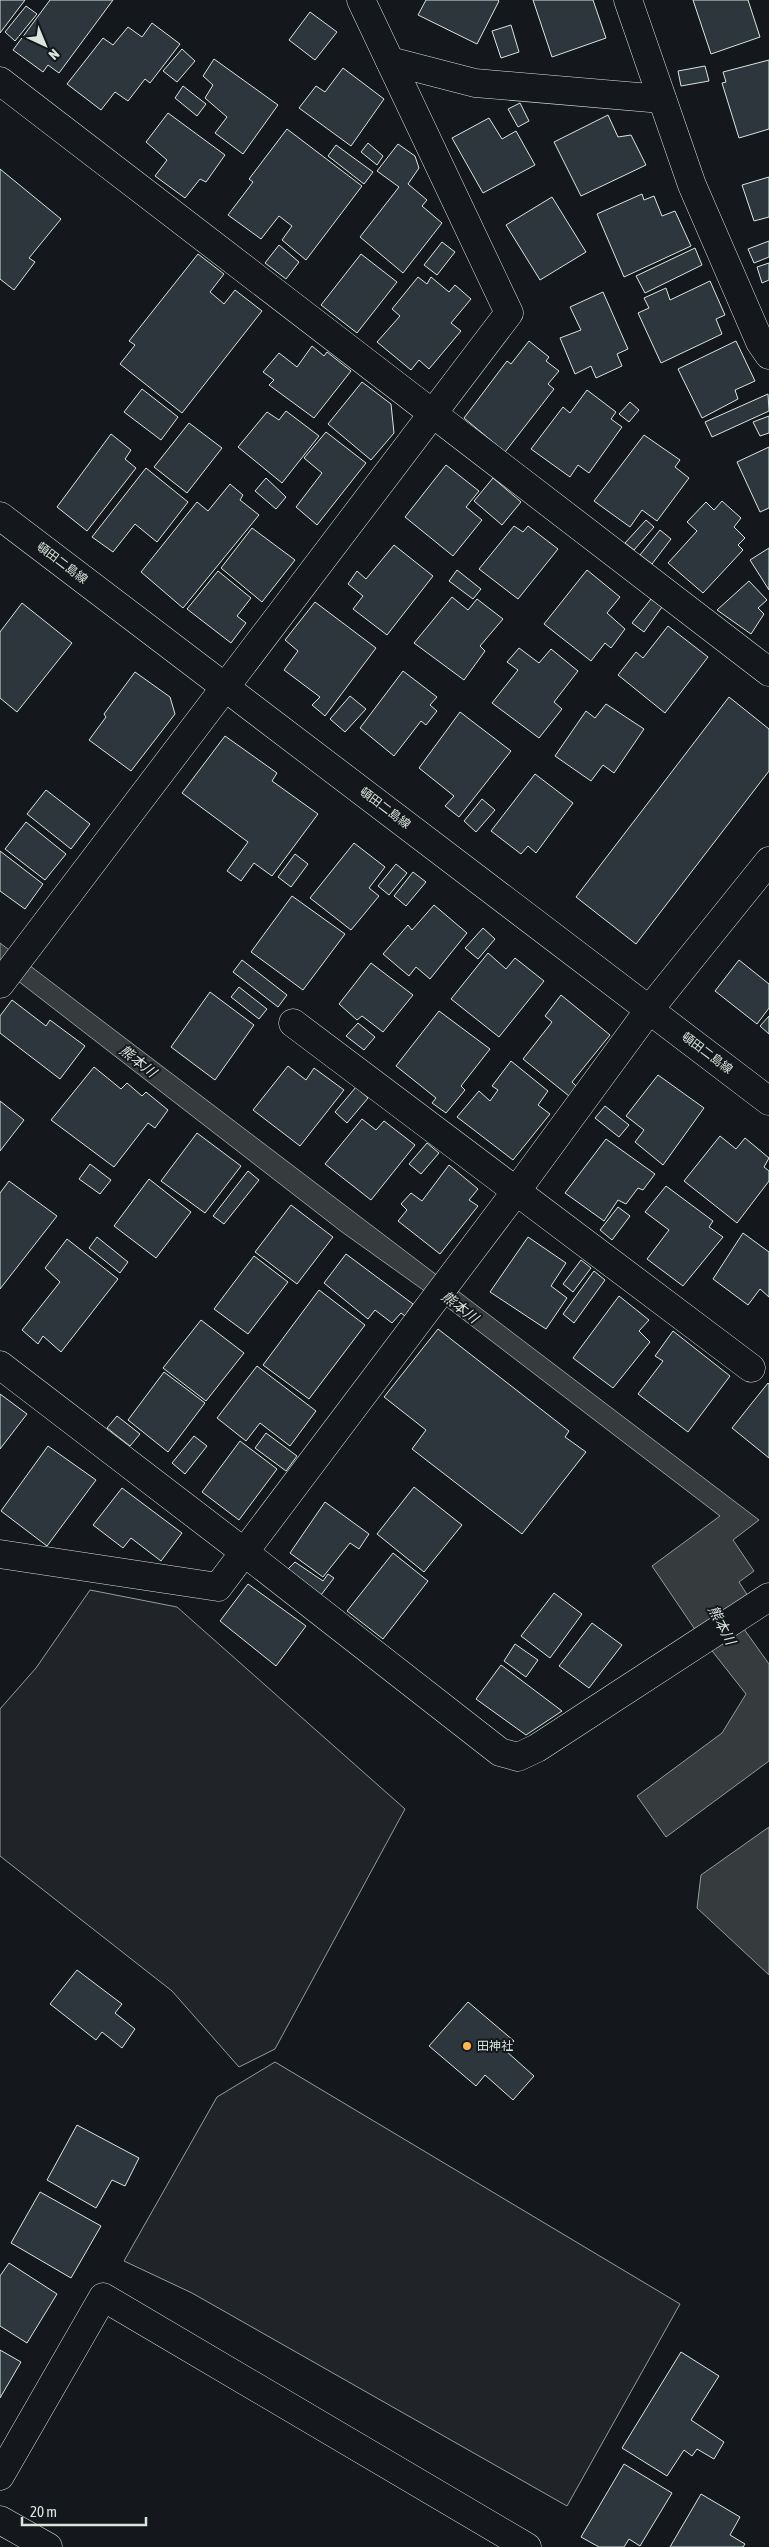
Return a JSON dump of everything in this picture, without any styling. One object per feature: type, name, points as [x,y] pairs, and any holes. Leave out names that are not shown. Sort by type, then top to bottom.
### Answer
[{"type":"street","points":[[0,984],[508,313],[362,0]]},
{"type":"street","points":[[628,0],[692,185],[760,342],[769,355]]},
{"type":"street","points":[[390,61],[475,83],[662,99]]},
{"type":"street","points":[[0,81],[769,672]]},
{"type":"street","name":"頓田二島線","points":[[0,516],[769,1100]]},
{"type":"street","points":[[0,1554],[218,1587],[517,1190],[649,1010],[769,861]]},
{"type":"street","points":[[293,1023],[751,1368]]},
{"type":"street","points":[[0,1365],[500,1752],[518,1757],[537,1748],[769,1597]]},
{"type":"street","points":[[0,2476],[103,2297],[527,2547]]},
{"type":"street","points":[[0,2520],[48,2547]]},
{"type":"shaded area","points":[[90,1590],[177,1607],[405,1809],[275,2049],[239,2067],[172,1991],[0,1856],[0,1709],[36,1668]]},
{"type":"shaded area","points":[[275,2062],[680,2304],[567,2506],[192,2293],[124,2261],[217,2097]]},
{"type":"water","name":"熊本川","points":[[0,943],[759,1520],[733,1540],[754,1571],[739,1582],[748,1596],[729,1608],[769,1664],[769,1761],[666,1837],[637,1796],[722,1733],[746,1694],[694,1628],[652,1566],[720,1516],[447,1307],[342,1232],[0,967]]},
{"type":"water","points":[[769,1827],[769,1975],[697,1908],[701,1875]]},
{"type":"building","points":[[0,0],[25,0],[0,33]]},
{"type":"building","points":[[50,0],[113,0],[59,73],[48,65],[43,72],[13,50]]},
{"type":"building","points":[[426,0],[499,1],[477,44],[418,15]]},
{"type":"building","points":[[533,0],[593,0],[606,38],[552,57]]},
{"type":"building","points":[[693,0],[748,0],[760,37],[711,54]]},
{"type":"building","points":[[26,6],[37,14],[15,41],[5,32]]},
{"type":"building","points":[[310,12],[337,32],[315,60],[289,40]]},
{"type":"building","points":[[152,23],[180,44],[150,83],[145,79],[128,101],[115,92],[101,110],[67,84],[103,38],[113,45],[128,27],[142,37]]},
{"type":"building","points":[[511,25],[519,52],[501,58],[492,31]]},
{"type":"building","points":[[182,49],[195,61],[177,82],[163,71]]},
{"type":"building","points":[[214,59],[278,105],[243,154],[215,133],[227,117],[205,98],[213,85],[203,76]]},
{"type":"building","points":[[769,60],[769,129],[739,138],[722,83],[726,82],[723,72]]},
{"type":"building","points":[[705,66],[709,81],[681,86],[678,71]]},
{"type":"building","points":[[343,68],[384,99],[351,146],[299,108],[316,86],[325,92]]},
{"type":"building","points":[[183,86],[206,104],[197,116],[175,98]]},
{"type":"building","points":[[520,103],[529,121],[518,127],[508,109]]},
{"type":"building","points":[[168,113],[225,155],[206,182],[200,179],[185,198],[155,176],[167,160],[146,142]]},
{"type":"building","points":[[608,115],[618,137],[631,135],[646,165],[581,196],[554,142]]},
{"type":"building","points":[[489,118],[502,139],[516,131],[535,165],[483,193],[452,138]]},
{"type":"building","points":[[287,129],[362,186],[306,260],[282,240],[292,226],[279,216],[261,239],[228,215],[253,182],[249,179]]},
{"type":"building","points":[[368,143],[383,156],[377,165],[361,152]]},
{"type":"building","points":[[398,144],[415,156],[419,168],[408,184],[427,200],[422,206],[442,223],[403,273],[360,237],[399,187],[377,171]]},
{"type":"building","points":[[336,145],[373,172],[364,184],[328,156]]},
{"type":"building","points":[[0,169],[61,219],[29,258],[35,262],[14,290],[0,279]]},
{"type":"building","points":[[769,177],[769,217],[754,221],[742,185]]},
{"type":"building","points":[[642,194],[644,200],[654,196],[662,216],[675,211],[691,246],[624,277],[597,214]]},
{"type":"building","points":[[552,197],[586,252],[540,280],[506,225]]},
{"type":"building","points":[[769,241],[769,257],[754,263],[748,249]]},
{"type":"building","points":[[442,242],[455,252],[437,275],[424,265]]},
{"type":"building","points":[[279,245],[299,262],[286,279],[265,263]]},
{"type":"building","points":[[695,248],[702,265],[645,293],[636,276]]},
{"type":"building","points":[[198,254],[224,274],[210,292],[224,304],[235,290],[262,311],[182,413],[120,364],[135,345],[129,341]]},
{"type":"building","points":[[361,254],[397,282],[357,333],[321,305]]},
{"type":"building","points":[[769,263],[769,280],[762,283],[757,267]]},
{"type":"building","points":[[418,277],[427,284],[431,277],[449,292],[455,285],[471,299],[451,323],[461,331],[429,369],[419,360],[411,370],[377,342],[400,316],[392,309]]},
{"type":"building","points":[[710,281],[725,315],[716,319],[722,334],[661,363],[638,313],[649,308],[644,298],[666,288],[670,300]]},
{"type":"building","points":[[603,292],[628,349],[617,354],[622,366],[596,378],[591,366],[575,374],[560,338],[581,330],[570,307]]},
{"type":"building","points":[[529,341],[549,357],[546,361],[559,371],[548,384],[554,389],[505,452],[464,418],[507,361],[511,364]]},
{"type":"building","points":[[736,341],[755,381],[735,390],[738,399],[702,418],[678,369]]},
{"type":"building","points":[[312,346],[324,356],[327,352],[351,371],[314,418],[269,385],[274,380],[263,372],[279,353],[297,367]]},
{"type":"building","points":[[362,382],[391,404],[394,433],[371,460],[328,424]]},
{"type":"building","points":[[142,389],[178,417],[161,440],[124,412]]},
{"type":"building","points":[[587,390],[616,412],[611,419],[622,427],[589,473],[578,465],[570,477],[531,449],[563,407],[570,413]]},
{"type":"building","points":[[768,394],[769,411],[712,437],[705,422]]},
{"type":"building","points":[[630,402],[639,410],[629,422],[619,414]]},
{"type":"building","points":[[286,411],[319,436],[282,483],[238,447],[267,412],[279,420]]},
{"type":"building","points":[[769,416],[769,433],[760,436],[753,422]]},
{"type":"building","points":[[189,423],[222,448],[187,493],[154,467]]},
{"type":"building","points":[[326,432],[366,463],[317,525],[296,507],[322,473],[304,458]]},
{"type":"building","points":[[111,434],[131,450],[125,459],[136,468],[87,531],[57,507]]},
{"type":"building","points":[[644,435],[680,460],[675,467],[689,478],[657,521],[642,510],[630,527],[594,501]]},
{"type":"building","points":[[769,447],[769,508],[760,512],[737,462]]},
{"type":"building","points":[[446,465],[479,491],[466,507],[482,520],[453,556],[405,517]]},
{"type":"building","points":[[146,468],[188,502],[157,542],[135,524],[113,552],[92,537]]},
{"type":"building","points":[[266,478],[286,497],[276,509],[255,491]]},
{"type":"building","points":[[493,478],[521,502],[502,525],[474,501]]},
{"type":"building","points":[[230,484],[243,495],[240,500],[259,515],[183,608],[141,572],[197,502],[208,511]]},
{"type":"building","points":[[722,501],[741,518],[734,527],[745,538],[738,545],[743,550],[703,593],[668,563],[697,531],[687,522],[706,502],[714,510]]},
{"type":"building","points":[[646,520],[654,527],[634,550],[625,543]]},
{"type":"building","points":[[514,526],[523,532],[528,526],[558,549],[518,599],[479,569]]},
{"type":"building","points":[[252,528],[295,560],[262,602],[221,568]]},
{"type":"building","points":[[660,530],[671,539],[652,564],[640,555]]},
{"type":"building","points":[[394,545],[433,576],[387,635],[353,609],[363,596],[348,584],[357,571],[366,579]]},
{"type":"building","points":[[769,548],[769,590],[750,560]]},
{"type":"building","points":[[457,570],[481,589],[473,599],[449,581]]},
{"type":"building","points":[[587,570],[620,597],[607,613],[625,629],[611,648],[605,643],[591,661],[544,624]]},
{"type":"building","points":[[218,571],[251,598],[237,616],[246,623],[231,643],[187,609]]},
{"type":"building","points":[[749,581],[767,600],[758,608],[764,614],[751,634],[717,610]]},
{"type":"building","points":[[452,597],[468,610],[477,599],[503,619],[480,646],[485,651],[464,680],[414,643]]},
{"type":"building","points":[[651,599],[662,607],[644,632],[632,623]]},
{"type":"building","points":[[315,602],[376,648],[325,716],[312,705],[320,697],[284,670],[298,651],[285,640]]},
{"type":"building","points":[[22,603],[72,643],[17,712],[0,698],[0,632]]},
{"type":"building","points":[[668,626],[708,657],[665,713],[618,675],[636,652],[643,658]]},
{"type":"building","points":[[519,648],[539,663],[551,649],[578,671],[554,702],[562,709],[539,738],[492,703],[518,670],[507,662]]},
{"type":"building","points":[[403,671],[437,697],[430,705],[437,711],[426,725],[421,721],[394,756],[360,728]]},
{"type":"building","points":[[135,672],[170,697],[175,714],[131,771],[89,740],[106,717],[104,714]]},
{"type":"building","points":[[350,696],[366,709],[345,732],[330,719]]},
{"type":"building","points":[[729,697],[769,729],[769,771],[636,944],[576,897]]},
{"type":"building","points":[[606,704],[644,729],[614,773],[603,765],[591,781],[555,756],[586,711],[595,718]]},
{"type":"building","points":[[460,712],[511,751],[459,817],[445,806],[454,796],[419,768]]},
{"type":"building","points":[[225,736],[277,773],[272,781],[318,814],[272,876],[254,863],[241,881],[227,871],[248,842],[182,793]]},
{"type":"building","points":[[535,774],[573,803],[536,853],[528,846],[521,854],[491,831]]},
{"type":"building","points":[[46,790],[90,824],[71,849],[27,814]]},
{"type":"building","points":[[482,799],[495,810],[476,832],[464,821]]},
{"type":"building","points":[[26,822],[66,854],[45,880],[5,849]]},
{"type":"building","points":[[354,843],[385,867],[369,888],[379,896],[351,930],[310,898]]},
{"type":"building","points":[[0,851],[43,884],[25,909],[0,891]]},
{"type":"building","points":[[295,854],[308,864],[291,887],[278,877]]},
{"type":"building","points":[[396,864],[407,873],[389,895],[378,886]]},
{"type":"building","points":[[413,872],[426,882],[406,906],[394,896]]},
{"type":"building","points":[[292,896],[345,934],[303,990],[251,952]]},
{"type":"building","points":[[434,905],[467,933],[430,979],[416,967],[409,976],[383,954],[408,925],[412,930]]},
{"type":"building","points":[[483,928],[495,939],[478,959],[465,948]]},
{"type":"building","points":[[488,953],[506,969],[515,958],[544,981],[499,1037],[451,999]]},
{"type":"building","points":[[242,960],[287,995],[278,1007],[233,972]]},
{"type":"building","points":[[739,960],[769,984],[769,1008],[757,1024],[715,991]]},
{"type":"building","points":[[371,963],[413,995],[383,1032],[362,1016],[357,1020],[339,1004]]},
{"type":"building","points":[[239,987],[267,1009],[259,1019],[231,997]]},
{"type":"building","points":[[210,992],[254,1025],[215,1080],[171,1047]]},
{"type":"building","points":[[561,995],[610,1035],[572,1082],[577,1087],[569,1096],[523,1059],[552,1022],[545,1016]]},
{"type":"building","points":[[12,1000],[46,1026],[50,1020],[85,1046],[60,1079],[0,1033],[0,1016]]},
{"type":"building","points":[[439,1011],[490,1049],[461,1086],[465,1090],[446,1113],[432,1103],[436,1098],[396,1066]]},
{"type":"building","points":[[769,1016],[769,1034],[760,1026]]},
{"type":"building","points":[[358,1023],[375,1037],[364,1050],[346,1036]]},
{"type":"building","points":[[511,1061],[548,1091],[538,1105],[550,1114],[513,1160],[457,1117],[479,1091],[490,1101],[498,1090],[492,1086]]},
{"type":"building","points":[[288,1066],[306,1080],[314,1068],[344,1090],[300,1146],[253,1110]]},
{"type":"building","points":[[94,1067],[121,1089],[127,1083],[142,1096],[146,1092],[168,1110],[155,1128],[148,1123],[114,1167],[51,1120]]},
{"type":"building","points":[[658,1075],[704,1108],[663,1165],[635,1142],[644,1130],[626,1116]]},
{"type":"building","points":[[356,1087],[368,1098],[347,1123],[335,1112]]},
{"type":"building","points":[[0,1101],[24,1120],[0,1151]]},
{"type":"building","points":[[605,1106],[629,1125],[619,1137],[595,1118]]},
{"type":"building","points":[[362,1119],[376,1130],[384,1121],[415,1145],[371,1200],[325,1164]]},
{"type":"building","points":[[197,1133],[241,1166],[205,1213],[161,1181]]},
{"type":"building","points":[[720,1136],[736,1149],[745,1138],[769,1158],[764,1167],[769,1171],[769,1181],[737,1223],[684,1181]]},
{"type":"building","points":[[606,1139],[655,1174],[643,1190],[638,1188],[626,1204],[618,1200],[604,1221],[565,1193]]},
{"type":"building","points":[[427,1143],[439,1153],[421,1174],[409,1164]]},
{"type":"building","points":[[90,1164],[111,1180],[100,1194],[79,1179]]},
{"type":"building","points":[[449,1165],[478,1189],[469,1200],[478,1206],[440,1254],[398,1221],[407,1210],[401,1204],[411,1193],[422,1201]]},
{"type":"building","points":[[248,1171],[259,1180],[224,1224],[213,1216]]},
{"type":"building","points":[[149,1179],[191,1212],[156,1258],[114,1226]]},
{"type":"building","points":[[9,1181],[57,1216],[0,1289],[0,1193]]},
{"type":"building","points":[[666,1186],[713,1221],[709,1227],[723,1237],[683,1286],[647,1259],[669,1230],[645,1212]]},
{"type":"building","points":[[291,1205],[333,1237],[297,1284],[255,1252]]},
{"type":"building","points":[[618,1207],[630,1216],[612,1240],[600,1230]]},
{"type":"building","points":[[743,1233],[769,1252],[769,1297],[760,1289],[748,1305],[713,1279]]},
{"type":"building","points":[[97,1237],[128,1262],[120,1273],[89,1248]]},
{"type":"building","points":[[528,1237],[566,1263],[551,1286],[567,1298],[546,1329],[490,1292]]},
{"type":"building","points":[[67,1239],[118,1279],[61,1352],[43,1336],[38,1344],[22,1330],[60,1282],[45,1268]]},
{"type":"building","points":[[346,1254],[413,1304],[405,1316],[401,1313],[392,1323],[375,1310],[368,1319],[324,1283]]},
{"type":"building","points":[[254,1256],[288,1282],[248,1334],[214,1309]]},
{"type":"building","points":[[581,1260],[591,1268],[573,1292],[563,1284]]},
{"type":"building","points":[[594,1271],[605,1280],[574,1323],[563,1314]]},
{"type":"building","points":[[319,1290],[365,1325],[309,1399],[263,1365]]},
{"type":"building","points":[[619,1296],[649,1320],[639,1331],[650,1342],[613,1388],[573,1358]]},
{"type":"building","points":[[201,1320],[244,1353],[206,1401],[163,1368]]},
{"type":"building","points":[[438,1329],[569,1431],[565,1437],[586,1452],[522,1534],[412,1449],[426,1430],[384,1397]]},
{"type":"building","points":[[673,1331],[730,1376],[688,1432],[638,1394],[663,1361],[655,1356]]},
{"type":"building","points":[[257,1366],[316,1411],[290,1446],[260,1423],[246,1441],[217,1418]]},
{"type":"building","points":[[164,1372],[205,1403],[168,1452],[128,1420]]},
{"type":"building","points":[[769,1384],[769,1458],[732,1428]]},
{"type":"building","points":[[0,1394],[27,1414],[0,1449]]},
{"type":"building","points":[[117,1416],[140,1434],[130,1446],[107,1428]]},
{"type":"building","points":[[266,1433],[297,1456],[286,1471],[255,1448]]},
{"type":"building","points":[[194,1436],[207,1446],[185,1474],[172,1463]]},
{"type":"building","points":[[240,1441],[277,1469],[239,1520],[202,1492]]},
{"type":"building","points":[[48,1446],[96,1480],[47,1546],[1,1511]]},
{"type":"building","points":[[414,1487],[462,1525],[424,1572],[377,1534]]},
{"type":"building","points":[[122,1488],[182,1533],[161,1561],[131,1538],[123,1548],[93,1525]]},
{"type":"building","points":[[325,1502],[369,1534],[359,1549],[350,1543],[323,1577],[290,1553]]},
{"type":"building","points":[[393,1553],[428,1581],[383,1639],[347,1611]]},
{"type":"building","points":[[295,1562],[323,1581],[328,1574],[334,1578],[321,1595],[288,1569]]},
{"type":"building","points":[[248,1584],[306,1626],[276,1666],[220,1621]]},
{"type":"building","points":[[554,1593],[582,1614],[550,1658],[521,1636]]},
{"type":"building","points":[[592,1623],[622,1645],[589,1688],[559,1666]]},
{"type":"building","points":[[515,1644],[538,1660],[526,1677],[504,1661]]},
{"type":"building","points":[[501,1665],[562,1711],[526,1735],[476,1699]]},
{"type":"building","points":[[77,1970],[122,2004],[115,2013],[135,2029],[122,2048],[102,2032],[96,2040],[50,2004]]},
{"type":"building","points":[[468,2002],[514,2041],[506,2051],[534,2076],[513,2100],[485,2075],[476,2086],[429,2046]]},
{"type":"building","points":[[77,2125],[139,2158],[125,2186],[112,2180],[96,2208],[47,2180]]},
{"type":"building","points":[[40,2192],[101,2226],[71,2278],[11,2243]]},
{"type":"building","points":[[9,2263],[57,2294],[27,2343],[0,2326],[0,2276]]},
{"type":"building","points":[[0,2350],[21,2362],[0,2398]]},
{"type":"building","points":[[681,2352],[719,2376],[691,2420],[724,2442],[714,2459],[697,2449],[692,2456],[684,2450],[667,2476],[622,2448]]},
{"type":"building","points":[[624,2464],[672,2493],[640,2546],[629,2539],[624,2547],[599,2547],[581,2537]]},
{"type":"building","points":[[701,2494],[740,2517],[730,2535],[745,2544],[743,2547],[670,2547]]},
{"type":"place","name":"田神社","points":[[467,2046]]}]
